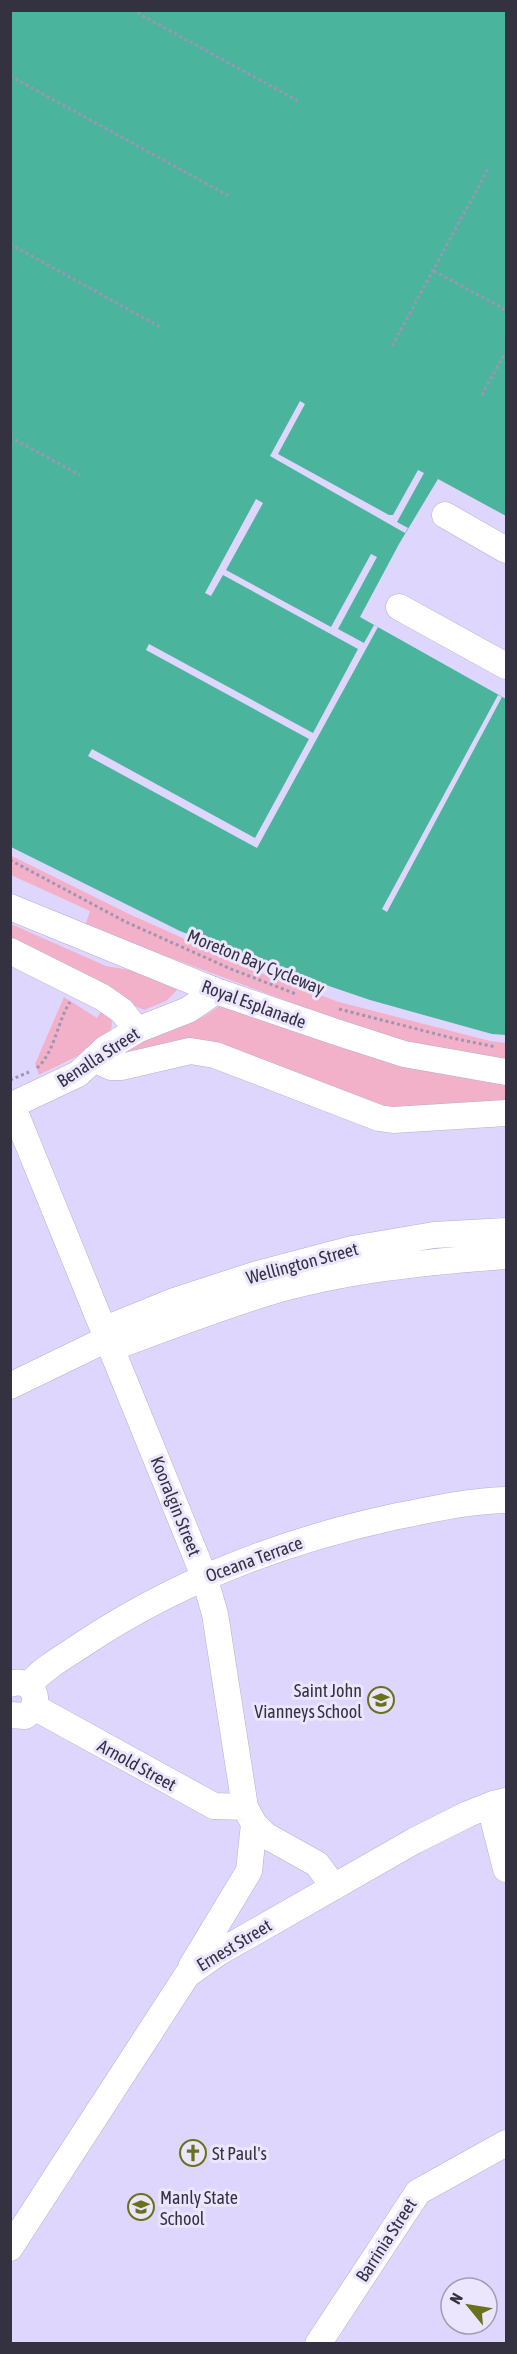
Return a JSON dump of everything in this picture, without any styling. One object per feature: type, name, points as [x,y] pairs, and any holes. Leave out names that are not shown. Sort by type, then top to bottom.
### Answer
[{"type":"street","points":[[445,515],[507,549]]},
{"type":"street","points":[[399,607],[507,666]]},
{"type":"street","name":"Royal Esplanade","points":[[10,907],[216,991],[404,1054],[507,1071]]},
{"type":"street","points":[[10,951],[102,997],[122,1011],[137,1030]]},
{"type":"street","name":"Benalla Street","points":[[11,1106],[78,1074],[105,1049],[137,1030],[188,1010],[216,991]]},
{"type":"street","points":[[94,1059],[111,1067],[122,1067],[190,1051],[215,1055],[380,1118],[393,1120],[507,1113]]},
{"type":"street","name":"Kooralgin Street","points":[[11,1106],[109,1338],[204,1576],[215,1614],[249,1816],[249,1871],[187,1975]]},
{"type":"street","name":"Wellington Street","points":[[10,1386],[109,1338],[174,1301],[254,1275],[352,1249],[434,1235],[507,1231]]},
{"type":"street","name":"Wellington Street","points":[[109,1338],[342,1275],[417,1263],[507,1256]]},
{"type":"street","name":"Oceana Terrace","points":[[21,1698],[43,1671],[103,1631],[204,1576],[302,1541],[355,1526],[430,1509],[507,1500]]},
{"type":"street","name":"Arnold Street","points":[[21,1698],[214,1806],[249,1816]]},
{"type":"street","points":[[500,1803],[494,1822],[507,1869]]},
{"type":"street","name":"Ernest Street","points":[[10,2248],[187,1975],[218,1953],[414,1841],[500,1803]]},
{"type":"street","points":[[249,1816],[265,1835],[317,1864],[334,1887]]},
{"type":"street","name":"Barrinia Street","points":[[318,2343],[418,2192],[507,2143]]},
{"type":"path","points":[[132,10],[300,102]]},
{"type":"path","points":[[10,76],[229,196]]},
{"type":"path","points":[[392,346],[488,169]]},
{"type":"path","points":[[10,244],[162,328]]},
{"type":"path","points":[[434,271],[507,310]]},
{"type":"path","points":[[482,395],[507,351]]},
{"type":"path","points":[[10,437],[80,475]]},
{"type":"path","name":"Moreton Bay Cycleway","points":[[10,860],[126,922],[231,969],[297,995]]},
{"type":"path","points":[[10,1080],[40,1067],[56,1037],[62,1015],[80,986]]},
{"type":"path","name":"Moreton Bay Cycleway","points":[[330,1006],[452,1038],[507,1049]]},
{"type":"shaded area","points":[[10,11],[506,11],[506,516],[438,479],[399,544],[360,617],[506,699],[506,1035],[492,1034],[370,1000],[279,969],[180,931],[11,847]]},
{"type":"shaded area","points":[[10,855],[129,914],[268,976],[339,1002],[490,1041],[506,1043],[506,1059],[441,1050],[362,1029],[85,926],[90,911],[11,875]]},
{"type":"shaded area","points":[[11,924],[106,966],[135,971],[178,989],[166,1001],[144,1010],[52,968],[11,945]]},
{"type":"shaded area","points":[[64,997],[97,1018],[103,1008],[111,1016],[111,1030],[102,1040],[85,1051],[39,1075],[35,1064]]},
{"type":"shaded area","points":[[224,1003],[339,1039],[427,1071],[506,1084],[506,1104],[389,1111],[202,1045],[132,1054],[124,1052],[126,1045],[203,1017]]},
{"type":"pier","points":[[300,401],[305,404],[278,454],[389,515],[393,515],[418,470],[424,473],[397,522],[408,528],[405,533],[270,456]]},
{"type":"pier","points":[[256,499],[263,503],[226,570],[331,627],[371,554],[377,557],[338,629],[364,643],[374,625],[378,627],[257,848],[88,756],[92,749],[255,838],[309,739],[146,650],[149,644],[313,733],[358,649],[223,575],[211,596],[205,593]]},
{"type":"pier","points":[[498,695],[502,697],[387,912],[382,909]]},
{"type":"place","name":"Saint John Vianneys School","points":[[381,1700]]},
{"type":"place","name":"St Paul's","points":[[193,2153]]},
{"type":"place","name":"Manly State School","points":[[141,2207]]}]
